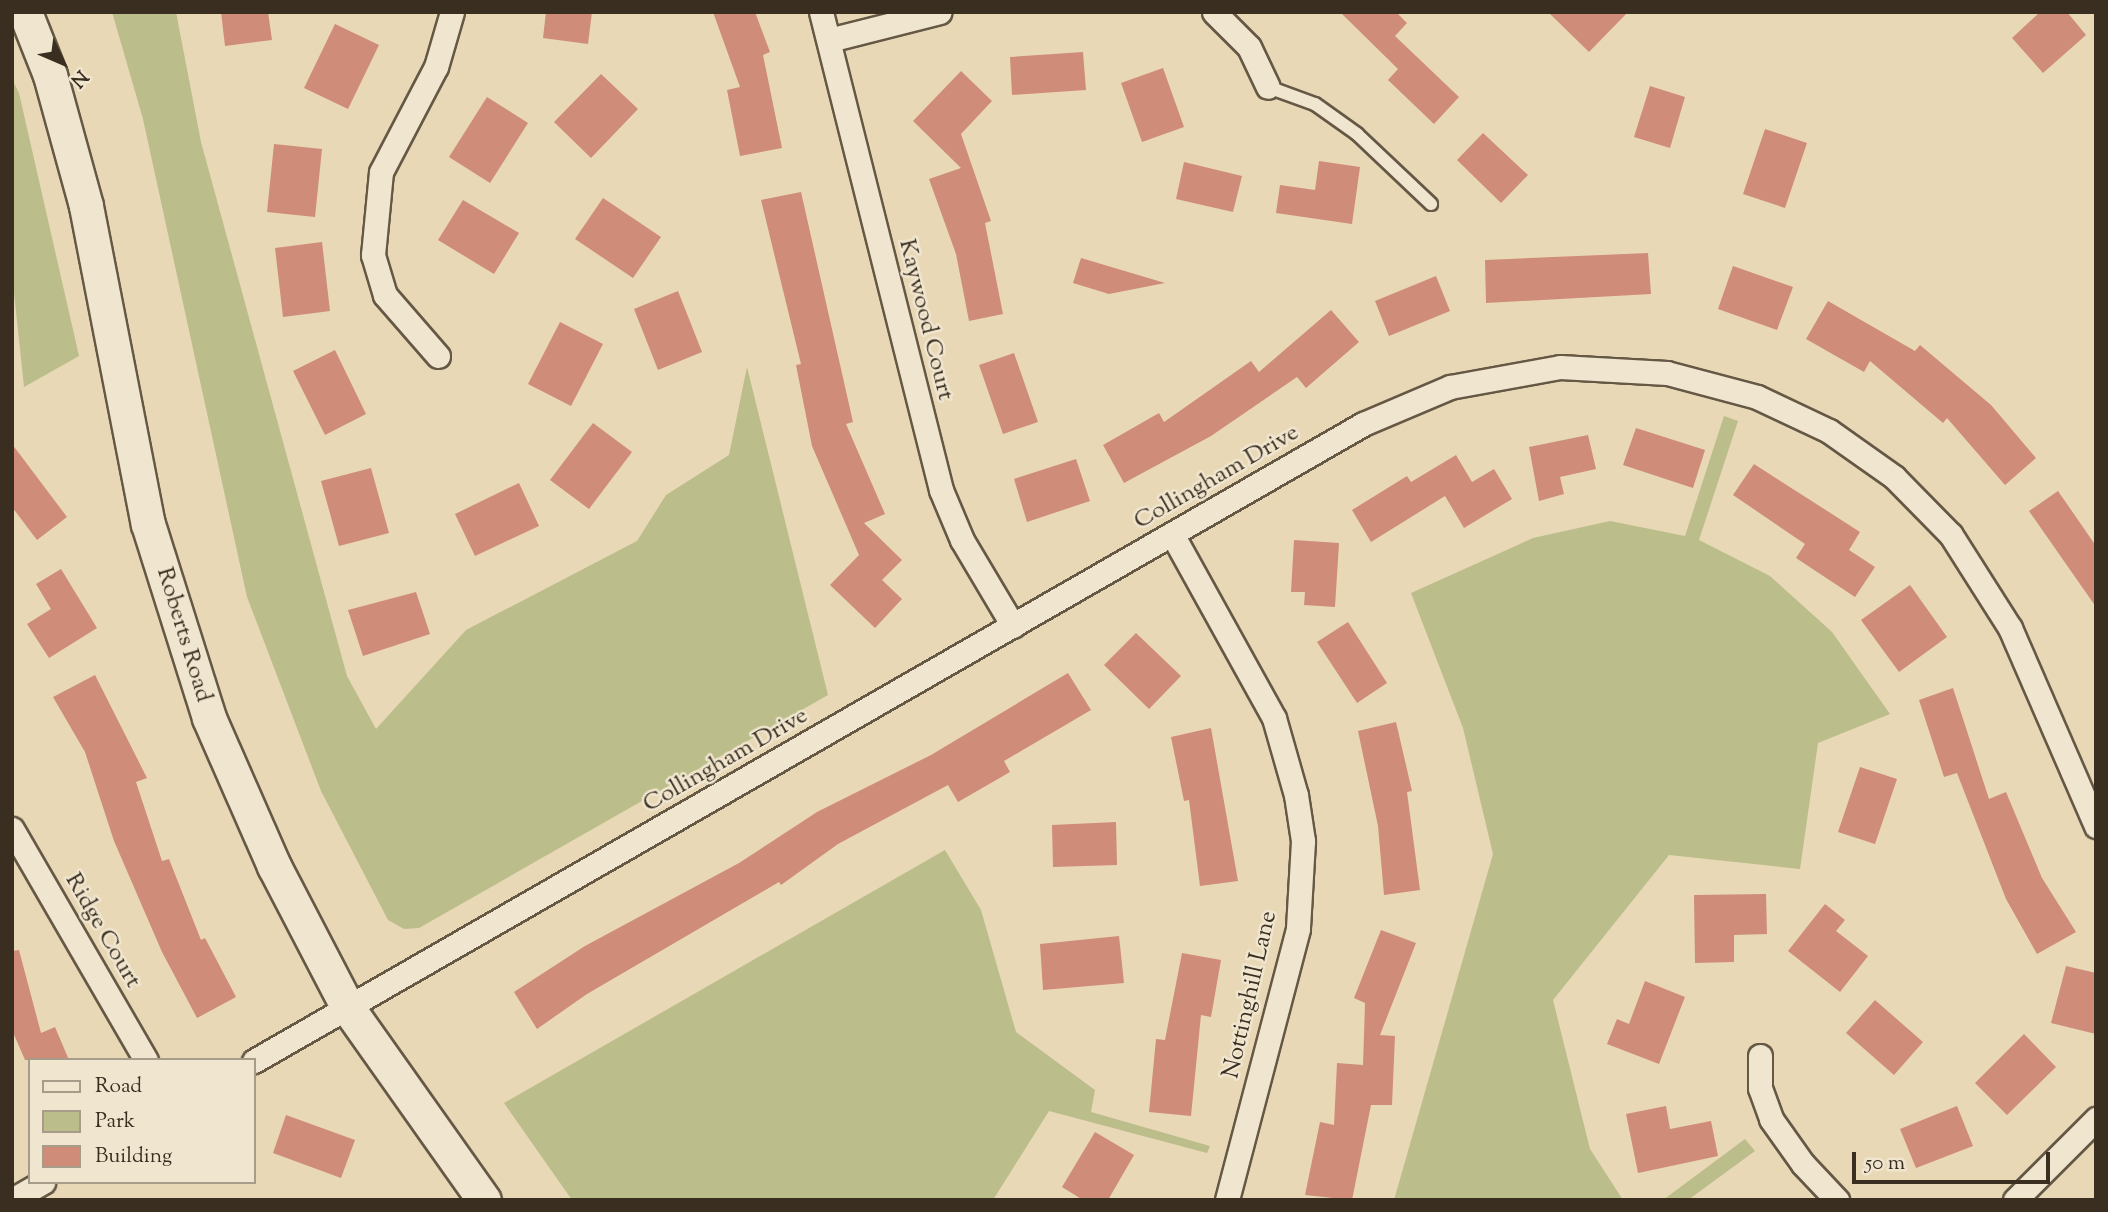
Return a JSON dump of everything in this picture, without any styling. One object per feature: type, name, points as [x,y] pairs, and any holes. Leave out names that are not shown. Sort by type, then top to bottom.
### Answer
[{"type":"main road","name":"Roberts Road","points":[[25,12],[50,75],[80,184],[148,524],[209,718],[274,866],[348,1008],[484,1200]]},
{"type":"street","points":[[438,356],[385,295],[373,255],[381,172],[436,67],[452,12]]},
{"type":"street","name":"Kaywood Court","points":[[821,12],[941,490],[962,540],[1013,626]]},
{"type":"street","points":[[828,40],[940,12]]},
{"type":"street","points":[[1214,12],[1249,47],[1268,87]]},
{"type":"street","name":"Collingham Drive","points":[[256,1060],[1363,424],[1450,387],[1560,367],[1667,373],[1757,397],[1829,431],[1894,477],[1951,535],[2010,628],[2096,825]]},
{"type":"street","name":"Nottinghill Lane","points":[[1172,534],[1274,718],[1296,795],[1303,841],[1298,929],[1227,1200]]},
{"type":"street","name":"Ridge Court","points":[[12,829],[145,1058]]},
{"type":"street","points":[[1760,1056],[1760,1088],[1775,1126],[1837,1200]]},
{"type":"street","points":[[2015,1200],[2096,1119]]},
{"type":"street","points":[[12,1200],[40,1184]]},
{"type":"lane","points":[[1268,87],[1315,104],[1357,134],[1431,204]]},
{"type":"green space","points":[[112,12],[176,12],[201,142],[347,676],[376,729],[466,630],[637,541],[666,495],[729,455],[747,367],[828,695],[419,928],[404,929],[388,920],[321,791],[247,597],[143,119]]},
{"type":"green space","points":[[12,79],[19,93],[79,356],[24,387],[12,274]]},
{"type":"green space","points":[[1724,416],[1738,421],[1699,540],[1770,576],[1832,632],[1890,714],[1818,743],[1800,869],[1669,855],[1553,1000],[1590,1149],[1623,1200],[1394,1200],[1493,854],[1463,728],[1411,593],[1533,538],[1610,521],[1685,536]]},
{"type":"green space","points":[[945,850],[981,910],[1016,1032],[1095,1090],[1091,1112],[1210,1146],[1207,1153],[1049,1111],[993,1200],[572,1200],[504,1103]]},
{"type":"green space","points":[[1745,1139],[1755,1151],[1688,1200],[1663,1200]]},
{"type":"building","points":[[221,12],[268,12],[272,40],[225,46]]},
{"type":"building","points":[[546,12],[592,12],[588,44],[543,38]]},
{"type":"building","points":[[713,12],[755,12],[770,52],[763,55],[782,148],[740,156],[727,90],[740,87]]},
{"type":"building","points":[[1340,12],[1396,12],[1407,23],[1395,36],[1459,97],[1434,124],[1388,80],[1398,69]]},
{"type":"building","points":[[1548,12],[1628,12],[1589,52]]},
{"type":"building","points":[[2040,12],[2067,12],[2086,35],[2043,73],[2012,38]]},
{"type":"building","points":[[335,24],[379,45],[348,109],[304,88]]},
{"type":"building","points":[[1083,52],[1086,90],[1012,95],[1010,57]]},
{"type":"building","points":[[1163,68],[1184,127],[1142,142],[1121,83]]},
{"type":"building","points":[[961,71],[992,101],[961,134],[991,221],[985,223],[1003,314],[969,321],[956,254],[929,179],[961,168],[913,121]]},
{"type":"building","points":[[601,74],[638,109],[591,158],[554,122]]},
{"type":"building","points":[[1650,86],[1685,97],[1670,148],[1634,137]]},
{"type":"building","points":[[487,97],[528,123],[490,183],[449,157]]},
{"type":"building","points":[[1765,129],[1807,143],[1785,208],[1743,194]]},
{"type":"building","points":[[1483,133],[1528,175],[1501,203],[1457,160]]},
{"type":"building","points":[[274,144],[322,149],[315,217],[267,212]]},
{"type":"building","points":[[1319,161],[1360,167],[1352,224],[1276,213],[1280,185],[1315,190]]},
{"type":"building","points":[[1184,162],[1242,176],[1233,212],[1176,199]]},
{"type":"building","points":[[801,192],[853,422],[846,424],[885,514],[864,523],[902,560],[882,580],[902,599],[875,628],[830,585],[859,555],[812,446],[796,365],[801,364],[761,200]]},
{"type":"building","points":[[603,198],[661,237],[633,278],[575,239]]},
{"type":"building","points":[[463,200],[519,233],[494,274],[438,240]]},
{"type":"building","points":[[322,242],[330,311],[283,317],[275,248]]},
{"type":"building","points":[[1648,253],[1651,294],[1486,303],[1485,260]]},
{"type":"building","points":[[1081,258],[1165,283],[1109,294],[1073,283]]},
{"type":"building","points":[[1733,266],[1793,287],[1777,330],[1718,309]]},
{"type":"building","points":[[1436,276],[1450,311],[1389,336],[1375,301]]},
{"type":"building","points":[[678,291],[702,352],[658,370],[634,309]]},
{"type":"building","points":[[1828,301],[1915,351],[1920,345],[1991,405],[2036,458],[2005,485],[1947,418],[1943,423],[1870,361],[1864,372],[1806,339]]},
{"type":"building","points":[[1331,310],[1359,342],[1306,388],[1297,377],[1211,436],[1124,483],[1103,445],[1159,413],[1164,422],[1251,361],[1259,372]]},
{"type":"building","points":[[560,322],[603,344],[571,406],[528,384]]},
{"type":"building","points":[[335,350],[366,414],[325,435],[293,371]]},
{"type":"building","points":[[1014,353],[1038,422],[1003,434],[979,365]]},
{"type":"building","points":[[593,423],[632,452],[589,509],[550,480]]},
{"type":"building","points":[[1636,428],[1705,450],[1693,488],[1623,465]]},
{"type":"building","points":[[1588,435],[1596,469],[1560,477],[1564,494],[1539,501],[1529,447]]},
{"type":"building","points":[[12,444],[67,517],[37,540],[12,507]]},
{"type":"building","points":[[1456,455],[1472,482],[1494,469],[1512,499],[1464,528],[1445,496],[1371,542],[1352,510],[1407,476],[1411,482]]},
{"type":"building","points":[[1076,459],[1090,501],[1027,522],[1014,479]]},
{"type":"building","points":[[1754,464],[1860,532],[1849,550],[1875,567],[1855,597],[1796,558],[1805,544],[1733,495]]},
{"type":"building","points":[[371,468],[389,533],[339,546],[321,481]]},
{"type":"building","points":[[519,483],[539,526],[475,556],[455,514]]},
{"type":"building","points":[[2058,491],[2096,546],[2096,607],[2029,511]]},
{"type":"building","points":[[1294,540],[1339,543],[1335,607],[1304,605],[1305,592],[1291,592]]},
{"type":"building","points":[[61,569],[97,628],[49,658],[27,624],[51,609],[36,584]]},
{"type":"building","points":[[1910,585],[1947,637],[1899,672],[1861,620]]},
{"type":"building","points":[[416,592],[430,634],[363,656],[348,610]]},
{"type":"building","points":[[1348,622],[1387,683],[1357,703],[1317,642]]},
{"type":"building","points":[[1136,633],[1181,676],[1149,709],[1104,665]]},
{"type":"building","points":[[1068,673],[1091,710],[1004,761],[1010,772],[958,802],[948,785],[838,844],[781,885],[779,882],[587,994],[537,1029],[514,992],[585,946],[739,863],[817,812],[931,755]]},
{"type":"building","points":[[95,675],[147,778],[136,782],[162,861],[169,859],[201,940],[205,938],[236,997],[197,1018],[162,952],[114,841],[85,752],[53,697]]},
{"type":"building","points":[[1953,688],[1989,799],[2006,792],[2042,878],[2076,932],[2037,954],[2006,899],[1957,773],[1944,777],[1919,700]]},
{"type":"building","points":[[1396,722],[1412,791],[1407,792],[1420,890],[1384,895],[1378,826],[1358,731]]},
{"type":"building","points":[[1211,728],[1238,881],[1200,886],[1189,800],[1184,801],[1171,737]]},
{"type":"building","points":[[1860,767],[1897,779],[1875,844],[1838,832]]},
{"type":"building","points":[[1116,822],[1117,865],[1053,867],[1052,825]]},
{"type":"building","points":[[1766,894],[1767,934],[1734,935],[1734,962],[1695,963],[1694,895]]},
{"type":"building","points":[[1825,904],[1845,920],[1836,931],[1868,956],[1840,992],[1788,951]]},
{"type":"building","points":[[1381,930],[1416,943],[1380,1035],[1395,1036],[1392,1105],[1371,1105],[1352,1200],[1305,1195],[1320,1122],[1334,1125],[1337,1063],[1363,1065],[1365,1003],[1354,998]]},
{"type":"building","points":[[1119,936],[1124,983],[1043,990],[1040,944]]},
{"type":"building","points":[[19,950],[41,1033],[55,1027],[68,1058],[25,1060],[12,1030],[12,951]]},
{"type":"building","points":[[1182,953],[1221,960],[1211,1017],[1201,1015],[1191,1116],[1149,1112],[1156,1039],[1165,1040]]},
{"type":"building","points":[[2066,966],[2096,973],[2096,1034],[2051,1023]]},
{"type":"building","points":[[1645,981],[1685,997],[1659,1064],[1607,1044],[1617,1019],[1629,1024]]},
{"type":"building","points":[[1875,1000],[1923,1042],[1894,1075],[1846,1033]]},
{"type":"building","points":[[2024,1034],[2056,1067],[2007,1115],[1975,1083]]},
{"type":"building","points":[[1666,1106],[1670,1129],[1711,1121],[1718,1156],[1638,1173],[1626,1114]]},
{"type":"building","points":[[1957,1106],[1973,1146],[1916,1168],[1900,1129]]},
{"type":"building","points":[[286,1115],[355,1140],[341,1178],[273,1153]]},
{"type":"building","points":[[1095,1132],[1134,1155],[1108,1200],[1083,1200],[1062,1187]]}]
